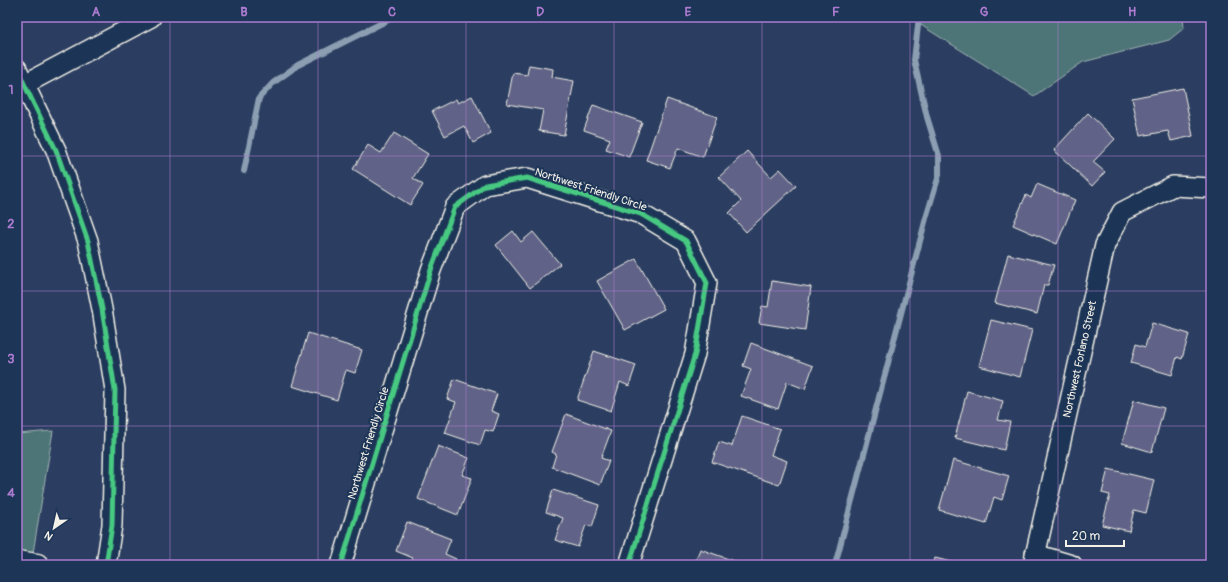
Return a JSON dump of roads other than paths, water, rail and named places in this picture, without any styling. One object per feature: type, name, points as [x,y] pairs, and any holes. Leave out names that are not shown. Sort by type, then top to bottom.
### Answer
[{"type":"street","points":[[106,565],[112,525],[115,390],[102,309],[86,234],[56,150],[21,77],[151,17]]},
{"type":"street","name":"Northwest Friendly Circle","points":[[341,565],[431,270],[455,207],[485,185],[527,178],[641,214],[686,240],[708,283],[695,354],[629,565]]},
{"type":"street","name":"Northwest Forlano Street","points":[[1034,560],[1105,246],[1122,212],[1173,186],[1211,188]]},
{"type":"street","points":[[1034,560],[1072,565]]},
{"type":"street","points":[[17,562],[37,565]]},
{"type":"waterway","points":[[244,171],[259,98],[273,83],[298,65],[394,17]]},
{"type":"waterway","points":[[835,565],[926,218],[939,175],[939,156],[927,117],[914,60],[919,17]]}]
